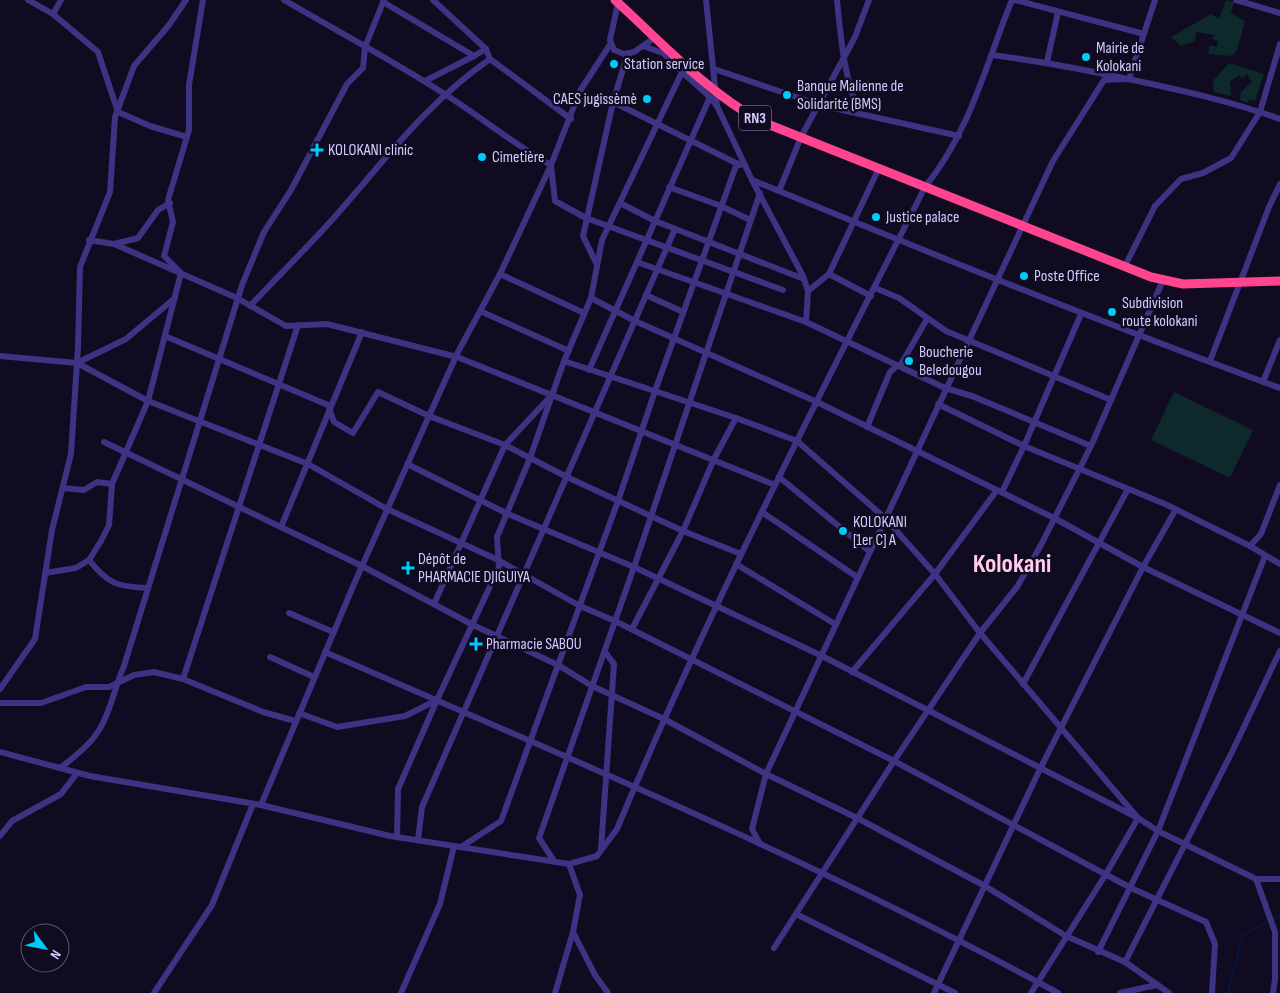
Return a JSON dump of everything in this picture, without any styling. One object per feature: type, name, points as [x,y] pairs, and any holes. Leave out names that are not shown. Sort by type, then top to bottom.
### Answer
[{"type":"highway","name":"RN3","points":[[617,1],[712,93],[760,121],[1022,226],[1164,280],[1183,284],[1280,281]]},
{"type":"street","points":[[28,0],[53,14],[98,52],[118,112],[150,126],[187,137]]},
{"type":"street","points":[[53,14],[61,0]]},
{"type":"street","points":[[0,689],[35,639],[45,573],[71,454],[77,363],[80,267],[89,240],[110,192],[115,117],[134,66],[169,25],[186,0]]},
{"type":"street","points":[[181,272],[164,256],[173,222],[168,200],[187,137],[189,85],[203,0]]},
{"type":"street","points":[[284,0],[425,81],[526,151],[551,165]]},
{"type":"street","points":[[432,0],[486,49],[490,59],[571,119]]},
{"type":"street","points":[[590,370],[712,93],[714,69],[706,0]]},
{"type":"street","points":[[837,0],[843,60],[850,92],[860,114]]},
{"type":"street","points":[[779,191],[801,137],[820,106],[843,60],[869,0]]},
{"type":"street","points":[[0,752],[77,773],[261,805],[397,837],[569,864],[597,856],[617,829],[716,605],[775,484],[925,187],[944,163],[959,136],[1014,0],[1144,34]]},
{"type":"street","points":[[1129,79],[1155,0]]},
{"type":"street","points":[[1236,0],[1249,2],[1280,14]]},
{"type":"street","points":[[60,768],[96,735],[107,712],[124,666],[237,298],[264,232],[291,190],[347,84],[363,68],[365,47],[383,1],[474,56]]},
{"type":"street","points":[[617,1],[610,40],[614,50],[628,53],[634,52],[656,37]]},
{"type":"street","points":[[1047,62],[1058,12]]},
{"type":"street","points":[[261,805],[333,632],[428,416],[500,274],[551,165],[571,119],[580,91],[611,43]]},
{"type":"street","points":[[1125,266],[1155,206],[1181,179],[1203,173],[1231,158],[1260,112],[1280,44]]},
{"type":"street","points":[[643,46],[663,53],[682,72],[712,93],[752,180],[804,280],[808,291],[806,322]]},
{"type":"street","points":[[425,81],[486,49]]},
{"type":"street","points":[[597,265],[583,236],[613,102],[628,53]]},
{"type":"street","points":[[992,55],[1047,62],[1204,95],[1280,119]]},
{"type":"street","points":[[250,306],[315,239],[414,123],[460,80],[490,59]]},
{"type":"street","points":[[714,69],[820,106],[959,136]]},
{"type":"street","points":[[397,837],[398,789],[436,700],[499,567],[497,537],[508,514],[564,362],[591,298],[602,240],[682,72]]},
{"type":"street","points":[[760,844],[752,829],[766,774],[917,451],[944,388],[1052,161],[1104,80],[1129,79]]},
{"type":"street","points":[[613,102],[747,168]]},
{"type":"street","points":[[401,993],[440,904],[457,846],[501,821],[599,554],[673,338],[737,163]]},
{"type":"street","points":[[551,165],[555,201],[586,218],[667,246],[783,290]]},
{"type":"street","points":[[808,291],[829,274],[852,221],[879,168]]},
{"type":"street","points":[[752,180],[1081,314],[1140,334],[1280,388]]},
{"type":"street","points":[[1210,361],[1280,184]]},
{"type":"street","points":[[669,187],[721,206],[750,220]]},
{"type":"street","points":[[554,861],[539,838],[605,652],[732,271],[760,193]]},
{"type":"street","points":[[114,244],[138,238],[158,210],[170,203]]},
{"type":"street","points":[[620,203],[655,221],[804,280]]},
{"type":"street","points":[[418,840],[422,807],[465,713],[675,229]]},
{"type":"street","points":[[89,240],[114,244],[181,272],[237,298],[286,326],[327,324],[457,357],[640,432],[775,484]]},
{"type":"street","points":[[636,262],[806,322],[846,343],[944,388],[972,396],[1091,446]]},
{"type":"street","points":[[45,573],[76,568],[89,560],[109,525],[112,484],[148,401],[181,272]]},
{"type":"street","points":[[500,274],[584,313]]},
{"type":"street","points":[[829,274],[870,296]]},
{"type":"street","points":[[774,948],[894,761],[980,633],[1016,587],[1056,519],[1091,446],[1164,280]]},
{"type":"street","points":[[875,288],[898,298],[946,331],[1111,400]]},
{"type":"street","points":[[646,295],[683,312]]},
{"type":"street","points":[[77,363],[126,340],[174,298]]},
{"type":"street","points":[[591,298],[635,321],[817,402],[1056,519],[1143,567],[1280,633]]},
{"type":"street","points":[[480,311],[569,350]]},
{"type":"street","points":[[852,672],[935,574],[999,491],[1024,446],[1081,314]]},
{"type":"street","points":[[867,427],[890,372],[897,366],[900,366],[926,318]]},
{"type":"street","points":[[183,679],[298,325]]},
{"type":"street","points":[[282,527],[362,332]]},
{"type":"street","points":[[164,336],[328,405],[334,422],[353,433],[378,392],[428,416],[505,445],[618,501],[683,531],[741,554]]},
{"type":"street","points":[[1263,382],[1280,340]]},
{"type":"street","points":[[0,356],[77,363],[148,401],[308,464],[387,509],[498,560],[580,606],[632,629],[894,761],[1131,888],[1206,922],[1215,944],[1212,993]]},
{"type":"street","points":[[564,362],[655,390],[797,441],[886,518],[935,574],[980,633],[1138,818]]},
{"type":"street","points":[[434,604],[505,445],[552,395]]},
{"type":"street","points":[[938,404],[1024,446],[1176,509],[1250,546],[1280,564]]},
{"type":"street","points":[[632,629],[683,531],[714,459],[736,418]]},
{"type":"street","points":[[104,442],[362,566],[473,625],[558,665],[592,686],[664,719],[766,774],[857,818],[985,886],[1066,936],[1098,952],[1125,962],[1170,993]]},
{"type":"street","points":[[407,464],[508,514],[599,554],[634,567],[820,655],[1138,818],[1158,831],[1256,879],[1280,879]]},
{"type":"street","points":[[780,477],[869,552]]},
{"type":"street","points":[[63,488],[84,490],[97,482],[112,484]]},
{"type":"street","points":[[1250,546],[1261,534],[1277,501],[1280,485]]},
{"type":"street","points":[[1023,684],[1098,541],[1128,489]]},
{"type":"street","points":[[934,993],[1040,769],[1062,730],[1143,567],[1176,509]]},
{"type":"street","points":[[762,512],[857,577]]},
{"type":"street","points":[[1098,952],[1158,831],[1265,556]]},
{"type":"street","points":[[89,560],[102,576],[124,587],[148,588]]},
{"type":"street","points":[[736,564],[835,624]]},
{"type":"street","points":[[289,614],[333,632]]},
{"type":"street","points":[[1125,962],[1280,651]]},
{"type":"street","points":[[325,652],[568,756],[634,788],[760,844],[960,939],[1058,993]]},
{"type":"street","points":[[600,851],[614,664],[605,652]]},
{"type":"street","points":[[270,657],[314,677]]},
{"type":"street","points":[[0,703],[41,703],[86,688],[110,687],[134,675],[154,672],[183,679],[264,712],[295,721]]},
{"type":"street","points":[[299,713],[337,727],[405,716],[436,700]]},
{"type":"street","points":[[0,836],[12,821],[60,794],[77,773]]},
{"type":"street","points":[[154,993],[212,905],[254,804]]},
{"type":"street","points":[[1031,993],[1106,874],[1138,818]]},
{"type":"street","points":[[555,993],[573,932],[580,895],[569,864]]},
{"type":"street","points":[[1256,879],[1275,932],[1275,979],[1273,993]]},
{"type":"street","points":[[796,914],[955,993]]},
{"type":"street","points":[[573,932],[595,975],[608,993]]},
{"type":"street","points":[[1120,993],[1157,984]]},
{"type":"green space","points":[[1226,0],[1234,2],[1231,13],[1245,21],[1237,50],[1232,56],[1208,54],[1210,45],[1217,47],[1218,41],[1212,39],[1215,35],[1196,32],[1195,41],[1181,46],[1171,37],[1211,14],[1219,19]]},
{"type":"green space","points":[[1229,63],[1264,74],[1255,101],[1249,99],[1248,103],[1240,100],[1241,92],[1252,82],[1247,74],[1242,78],[1239,75],[1230,82],[1231,96],[1214,92],[1213,81]]},
{"type":"green space","points":[[1174,392],[1253,430],[1230,478],[1151,440]]},
{"type":"waterway","points":[[1273,919],[1280,917]]},
{"type":"waterway","points":[[1228,993],[1243,935],[1268,921]]},
{"type":"place","name":"Mairie de Kolokani","points":[[1086,57]]},
{"type":"place","name":"Station service","points":[[614,64]]},
{"type":"place","name":"Banque Malienne de Solidarité (BMS)","points":[[787,95]]},
{"type":"place","name":"CAES jugissèmè","points":[[647,99]]},
{"type":"place","name":"KOLOKANI clinic","points":[[317,150]]},
{"type":"place","name":"Cimetière","points":[[482,157]]},
{"type":"place","name":"Justice palace","points":[[876,217]]},
{"type":"place","name":"Poste Office","points":[[1024,276]]},
{"type":"place","name":"Subdivision route kolokani","points":[[1112,312]]},
{"type":"place","name":"Boucherie Beledougou","points":[[909,361]]},
{"type":"place","name":"KOLOKANI [1er C] A","points":[[843,531]]},
{"type":"place","name":"Dépôt de PHARMACIE DJIGUIYA","points":[[408,568]]},
{"type":"place","name":"Pharmacie SABOU","points":[[476,644]]},
{"type":"district","name":"Kolokani","points":[[1012,564]]}]
